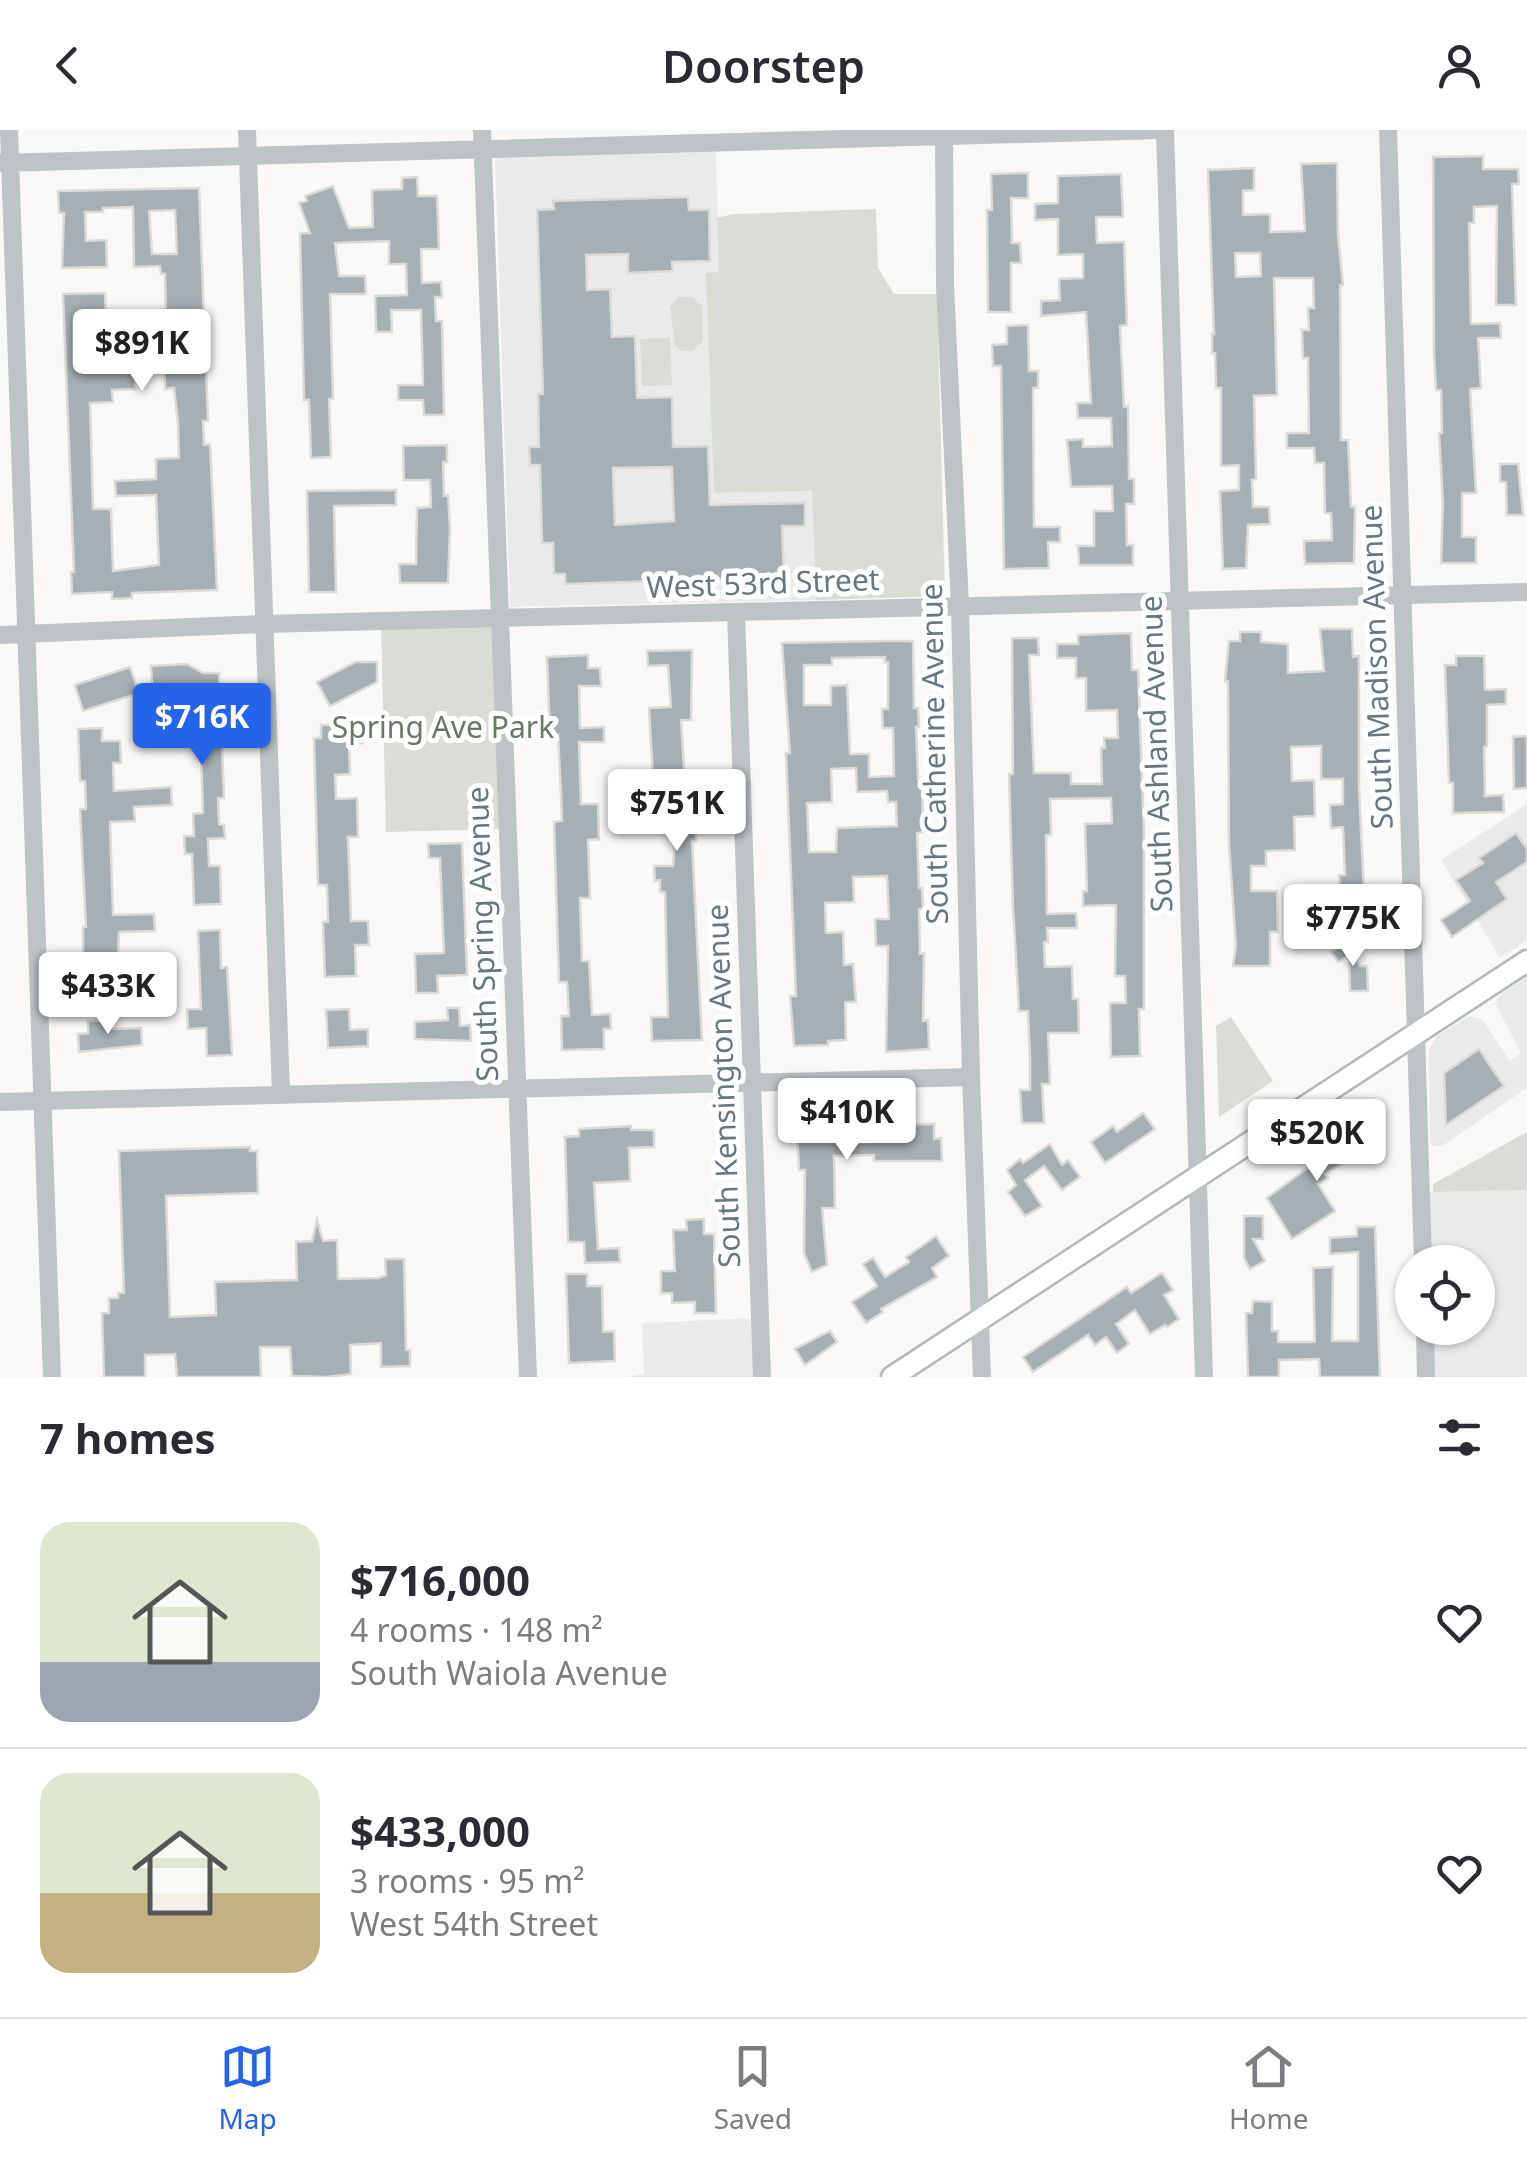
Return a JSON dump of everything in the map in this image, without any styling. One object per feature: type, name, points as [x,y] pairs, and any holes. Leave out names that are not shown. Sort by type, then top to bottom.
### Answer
[{"type":"main road","points":[[892,1377],[1527,960]]},
{"type":"street","points":[[8,130],[5,163],[52,1377]]},
{"type":"street","points":[[247,130],[281,1094]]},
{"type":"street","points":[[5,163],[248,156],[482,140],[1163,130]]},
{"type":"street","name":"South Ashland Avenue","points":[[1163,130],[1204,1377]]},
{"type":"street","name":"South Madison Avenue","points":[[1388,130],[1422,1245]]},
{"type":"street","name":"South Catherine Avenue","points":[[944,133],[982,1377]]},
{"type":"street","name":"South Spring Avenue","points":[[482,140],[528,1377]]},
{"type":"street","name":"West 53rd Street","points":[[0,635],[264,624],[1527,592]]},
{"type":"street","name":"South Kensington Avenue","points":[[736,613],[762,1377]]},
{"type":"street","points":[[0,1102],[970,1077]]},
{"type":"street","points":[[1425,1345],[1426,1377]]},
{"type":"shaded area","points":[[716,152],[719,273],[707,273],[715,493],[812,491],[816,600],[510,607],[495,157]]},
{"type":"shaded area","points":[[1527,804],[1527,940],[1500,958],[1441,860]]},
{"type":"shaded area","points":[[1527,976],[1527,1088],[1442,1146],[1433,1146],[1429,1049],[1438,1035],[1470,1016],[1482,1019],[1510,1061],[1521,1053],[1495,1003],[1501,994]]},
{"type":"shaded area","points":[[1527,1190],[1527,1377],[1431,1377],[1430,1345],[1495,1345],[1495,1245],[1426,1245],[1424,1192]]},
{"type":"shaded area","points":[[757,1318],[760,1377],[627,1377],[644,1374],[642,1323]]},
{"type":"green space","points":[[876,209],[878,268],[894,294],[937,294],[945,596],[816,600],[812,491],[714,493],[706,273],[719,272],[717,218],[733,214]]},
{"type":"green space","points":[[678,297],[693,297],[702,306],[703,341],[693,351],[682,351],[675,345],[670,307]]},
{"type":"green space","points":[[670,338],[672,385],[642,386],[640,339]]},
{"type":"green space","name":"Spring Ave Park","points":[[499,623],[505,829],[386,832],[381,627]]},
{"type":"green space","points":[[1231,1017],[1273,1081],[1219,1117],[1216,1026]]},
{"type":"green space","points":[[1527,1132],[1527,1190],[1433,1192],[1433,1184]]},
{"type":"building","points":[[1483,156],[1483,169],[1518,169],[1519,184],[1512,184],[1516,305],[1496,305],[1497,206],[1474,207],[1474,223],[1469,223],[1471,324],[1500,323],[1501,338],[1478,338],[1481,388],[1470,389],[1476,493],[1462,493],[1462,537],[1476,537],[1476,563],[1441,563],[1442,433],[1441,390],[1436,390],[1434,353],[1433,157]]},
{"type":"building","points":[[1337,163],[1343,285],[1341,440],[1348,440],[1351,507],[1355,507],[1354,563],[1305,564],[1304,541],[1332,540],[1331,513],[1325,513],[1324,463],[1315,463],[1314,448],[1287,448],[1287,433],[1309,433],[1308,358],[1303,358],[1302,330],[1309,330],[1308,308],[1314,308],[1313,278],[1274,278],[1277,395],[1254,396],[1256,479],[1252,480],[1253,507],[1269,507],[1270,524],[1248,525],[1246,568],[1223,569],[1220,491],[1239,490],[1239,465],[1221,466],[1221,388],[1216,388],[1212,353],[1208,170],[1254,168],[1254,190],[1243,191],[1243,215],[1270,214],[1270,232],[1305,231],[1301,164]],"holes":[[[1235,253],[1260,253],[1261,276],[1236,277]]]},
{"type":"building","points":[[1028,173],[1028,198],[1011,198],[1012,243],[1020,243],[1021,263],[1011,263],[1011,312],[988,312],[987,210],[992,210],[991,174]]},
{"type":"building","points":[[1121,174],[1123,217],[1096,217],[1097,243],[1124,242],[1127,325],[1120,326],[1124,407],[1128,406],[1129,479],[1134,479],[1134,504],[1126,504],[1127,545],[1133,545],[1133,565],[1079,565],[1078,546],[1094,546],[1094,511],[1113,511],[1112,486],[1071,487],[1067,440],[1083,439],[1083,447],[1112,446],[1111,418],[1078,418],[1077,403],[1091,403],[1086,312],[1041,316],[1041,301],[1060,300],[1059,279],[1083,278],[1083,254],[1058,255],[1058,219],[1035,220],[1035,204],[1058,203],[1058,176]]},
{"type":"building","points":[[417,177],[418,196],[437,196],[439,249],[421,249],[422,283],[441,282],[442,297],[435,297],[436,321],[442,321],[444,415],[424,415],[423,400],[398,400],[398,385],[423,385],[421,310],[391,310],[392,332],[376,332],[375,296],[407,295],[406,264],[389,264],[389,241],[335,243],[339,276],[365,276],[366,294],[330,294],[331,457],[311,458],[309,400],[304,400],[300,233],[310,233],[299,203],[307,201],[305,196],[333,186],[349,228],[373,227],[372,190],[402,189],[402,178]]},
{"type":"building","points":[[199,188],[208,421],[203,421],[204,445],[210,444],[217,590],[132,593],[132,598],[112,599],[112,592],[72,594],[63,294],[105,293],[108,372],[135,372],[135,389],[112,390],[113,402],[90,403],[93,509],[111,509],[113,571],[159,565],[156,495],[116,496],[115,481],[156,479],[156,459],[179,458],[178,423],[174,388],[165,389],[164,339],[138,340],[137,322],[166,321],[165,274],[161,274],[160,266],[134,267],[133,207],[85,212],[86,241],[106,240],[107,267],[62,268],[64,213],[59,213],[58,191]],"holes":[[[175,210],[177,254],[152,254],[149,211]]]},
{"type":"building","points":[[688,197],[689,210],[709,210],[710,261],[672,262],[673,271],[628,273],[628,254],[586,255],[587,290],[610,289],[612,337],[635,336],[637,398],[672,397],[673,447],[708,446],[710,505],[805,503],[805,526],[782,526],[784,577],[565,584],[565,574],[554,574],[553,543],[542,543],[540,465],[530,465],[529,447],[539,447],[538,394],[543,394],[537,210],[554,209],[553,201]],"holes":[[[672,467],[674,521],[615,525],[613,468]]]},
{"type":"building","points":[[1028,325],[1029,371],[1038,371],[1038,388],[1033,388],[1034,527],[1060,527],[1060,542],[1048,542],[1049,568],[1004,569],[1001,366],[993,366],[992,345],[1007,344],[1007,326]]},
{"type":"building","points":[[447,445],[447,462],[443,462],[450,528],[448,583],[400,583],[399,564],[416,564],[417,508],[431,507],[430,480],[404,480],[403,446]]},
{"type":"building","points":[[1500,464],[1518,464],[1523,515],[1507,515],[1506,482],[1500,482]]},
{"type":"building","points":[[396,490],[396,505],[334,506],[336,592],[309,592],[307,491]]},
{"type":"building","points":[[1320,629],[1352,629],[1353,657],[1359,656],[1364,893],[1340,893],[1339,875],[1345,875],[1343,827],[1331,828],[1330,805],[1343,804],[1343,779],[1321,779],[1321,746],[1291,747],[1292,781],[1314,780],[1315,816],[1294,817],[1295,850],[1266,851],[1266,866],[1251,866],[1251,891],[1277,891],[1278,932],[1270,932],[1270,966],[1233,966],[1236,946],[1225,681],[1229,641],[1240,641],[1240,632],[1261,632],[1261,642],[1288,644],[1288,673],[1324,671]]},
{"type":"building","points":[[1131,633],[1132,670],[1138,670],[1144,831],[1144,1009],[1139,1009],[1140,1056],[1111,1057],[1110,1003],[1126,1003],[1125,976],[1115,976],[1116,905],[1083,906],[1083,891],[1087,891],[1085,824],[1112,823],[1111,798],[1050,799],[1051,835],[1046,835],[1047,914],[1076,913],[1077,928],[1047,928],[1045,967],[1072,966],[1079,1033],[1048,1033],[1050,1084],[1042,1084],[1044,1123],[1022,1123],[1020,1090],[1030,1090],[1030,1056],[1028,1011],[1019,1011],[1013,906],[1009,774],[1013,774],[1012,638],[1038,638],[1039,655],[1029,655],[1034,773],[1071,773],[1071,784],[1102,784],[1101,748],[1105,748],[1104,738],[1118,738],[1117,710],[1086,711],[1086,678],[1076,678],[1076,658],[1057,658],[1057,644],[1078,644],[1078,635]]},
{"type":"building","points":[[913,641],[918,779],[922,779],[923,832],[917,833],[923,909],[919,909],[920,954],[924,953],[923,1021],[928,1020],[929,1049],[886,1052],[888,946],[876,946],[875,919],[889,919],[887,876],[853,877],[854,902],[825,903],[826,933],[843,932],[844,965],[853,964],[856,1002],[845,1002],[846,1040],[794,1046],[790,996],[796,996],[786,753],[790,753],[782,643]],"holes":[[[885,657],[888,709],[882,709],[883,728],[893,728],[894,776],[869,777],[869,754],[850,754],[847,685],[831,686],[831,705],[804,705],[804,665],[832,665],[832,658]],[[856,768],[857,792],[887,791],[888,802],[896,802],[897,826],[837,828],[836,852],[809,852],[807,803],[832,802],[831,769]]]},
{"type":"building","points":[[692,650],[691,720],[681,720],[686,800],[695,799],[696,841],[692,841],[702,1040],[652,1041],[651,1017],[668,1017],[665,892],[660,892],[660,880],[655,881],[654,866],[673,866],[674,854],[672,793],[654,793],[649,708],[671,707],[668,665],[648,666],[647,651]]},
{"type":"building","points":[[588,655],[588,668],[600,668],[601,686],[579,686],[580,728],[604,727],[604,742],[579,742],[581,804],[598,804],[599,839],[588,840],[590,898],[580,898],[582,961],[589,961],[592,1015],[610,1014],[611,1029],[604,1029],[604,1049],[562,1050],[561,1016],[569,1016],[567,982],[559,982],[554,822],[562,821],[561,794],[558,735],[550,735],[547,657]]},
{"type":"building","points":[[1456,656],[1484,656],[1485,690],[1506,689],[1506,704],[1487,705],[1484,747],[1485,796],[1503,795],[1504,812],[1453,813],[1445,665],[1456,665]]},
{"type":"building","points":[[356,662],[377,662],[377,682],[330,706],[317,682]]},
{"type":"building","points":[[187,664],[203,673],[219,673],[224,798],[218,798],[219,824],[224,825],[225,838],[208,839],[209,866],[220,866],[221,904],[194,905],[192,854],[185,854],[184,836],[194,836],[193,814],[203,813],[201,750],[196,750],[195,734],[187,734],[186,698],[162,684],[152,685],[151,666]]},
{"type":"building","points":[[130,667],[139,693],[83,711],[75,685]]},
{"type":"building","points":[[363,724],[363,743],[349,744],[350,774],[335,775],[336,799],[357,798],[358,837],[348,837],[351,921],[368,921],[369,945],[355,945],[356,976],[325,977],[323,922],[328,922],[327,885],[318,885],[314,738],[321,738],[321,725]]},
{"type":"building","points":[[102,728],[102,741],[120,741],[121,763],[113,763],[114,791],[171,787],[172,805],[134,807],[135,821],[110,822],[113,915],[154,914],[155,931],[119,932],[116,995],[83,996],[86,927],[80,809],[86,809],[85,781],[80,781],[78,729]]},
{"type":"building","points":[[1527,736],[1527,788],[1514,789],[1513,737]]},
{"type":"building","points":[[1516,833],[1527,849],[1527,862],[1496,882],[1507,899],[1452,937],[1441,920],[1470,901],[1456,880],[1483,863],[1479,858]]},
{"type":"building","points":[[462,843],[467,975],[437,976],[438,993],[416,993],[415,954],[444,953],[440,858],[429,858],[428,844]]},
{"type":"building","points":[[220,930],[221,968],[227,967],[232,1055],[207,1056],[206,1028],[188,1029],[187,1009],[201,1009],[198,931]]},
{"type":"building","points":[[1345,943],[1360,966],[1367,966],[1368,991],[1350,991],[1349,955],[1338,962],[1331,952]]},
{"type":"building","points":[[447,1008],[459,1008],[460,1026],[470,1025],[471,1041],[415,1039],[415,1022],[448,1020]]},
{"type":"building","points":[[349,1009],[350,1030],[368,1029],[368,1046],[328,1048],[326,1010]]},
{"type":"building","points":[[110,1020],[110,1029],[141,1028],[142,1045],[79,1052],[78,1034],[88,1033],[88,1021]]},
{"type":"building","points":[[1479,1049],[1504,1086],[1446,1125],[1444,1073]]},
{"type":"building","points":[[848,1108],[849,1143],[873,1142],[873,1131],[887,1130],[887,1125],[934,1124],[934,1139],[941,1138],[942,1161],[874,1161],[874,1155],[834,1156],[835,1208],[822,1208],[827,1265],[812,1272],[804,1253],[805,1170],[799,1170],[796,1110]]},
{"type":"building","points":[[1143,1113],[1155,1129],[1105,1163],[1091,1142],[1113,1126],[1117,1132]]},
{"type":"building","points":[[1371,1121],[1383,1140],[1325,1174],[1328,1178],[1318,1184],[1335,1211],[1292,1239],[1267,1198]]},
{"type":"building","points":[[631,1126],[631,1130],[654,1130],[654,1147],[629,1148],[630,1181],[594,1183],[598,1249],[619,1248],[620,1262],[585,1263],[584,1242],[568,1242],[565,1137],[579,1136],[579,1129]]},
{"type":"building","points":[[1050,1144],[1062,1165],[1068,1160],[1080,1177],[1062,1190],[1044,1166],[1025,1180],[1042,1206],[1025,1216],[1008,1192],[1016,1185],[1007,1170]]},
{"type":"building","points":[[250,1147],[250,1151],[257,1151],[258,1193],[166,1196],[170,1317],[216,1315],[215,1282],[297,1280],[296,1242],[312,1241],[317,1220],[323,1241],[337,1240],[338,1279],[379,1278],[386,1275],[385,1259],[404,1259],[406,1350],[410,1350],[410,1366],[381,1367],[381,1343],[350,1345],[351,1374],[292,1376],[290,1347],[260,1347],[261,1377],[177,1377],[175,1354],[145,1355],[145,1377],[104,1377],[102,1313],[109,1313],[109,1298],[124,1293],[119,1151]]},
{"type":"building","points":[[1244,1216],[1263,1216],[1263,1239],[1253,1239],[1265,1261],[1250,1269],[1244,1258]]},
{"type":"building","points":[[704,1219],[704,1234],[714,1234],[716,1313],[695,1313],[695,1302],[672,1303],[672,1293],[661,1293],[661,1271],[675,1271],[673,1230],[687,1230],[686,1220]]},
{"type":"building","points":[[1357,1227],[1375,1227],[1380,1377],[1320,1377],[1319,1359],[1279,1360],[1279,1377],[1248,1377],[1246,1313],[1252,1313],[1253,1301],[1272,1302],[1272,1331],[1278,1331],[1278,1342],[1315,1342],[1313,1268],[1333,1267],[1332,1341],[1358,1341],[1358,1252],[1330,1254],[1330,1238],[1357,1236]]},
{"type":"building","points":[[936,1236],[949,1256],[932,1268],[937,1277],[881,1309],[883,1312],[866,1323],[852,1302],[877,1286],[863,1264],[873,1258],[885,1277],[909,1262],[906,1257]]},
{"type":"building","points":[[1162,1273],[1173,1290],[1164,1295],[1179,1319],[1150,1334],[1135,1310],[1116,1324],[1129,1344],[1117,1353],[1106,1337],[1095,1345],[1088,1335],[1033,1372],[1023,1357],[1127,1287],[1131,1293]]},
{"type":"building","points":[[566,1274],[587,1274],[587,1286],[602,1286],[603,1332],[614,1331],[615,1361],[569,1363]]},
{"type":"building","points":[[830,1331],[837,1342],[805,1365],[795,1349]]}]
